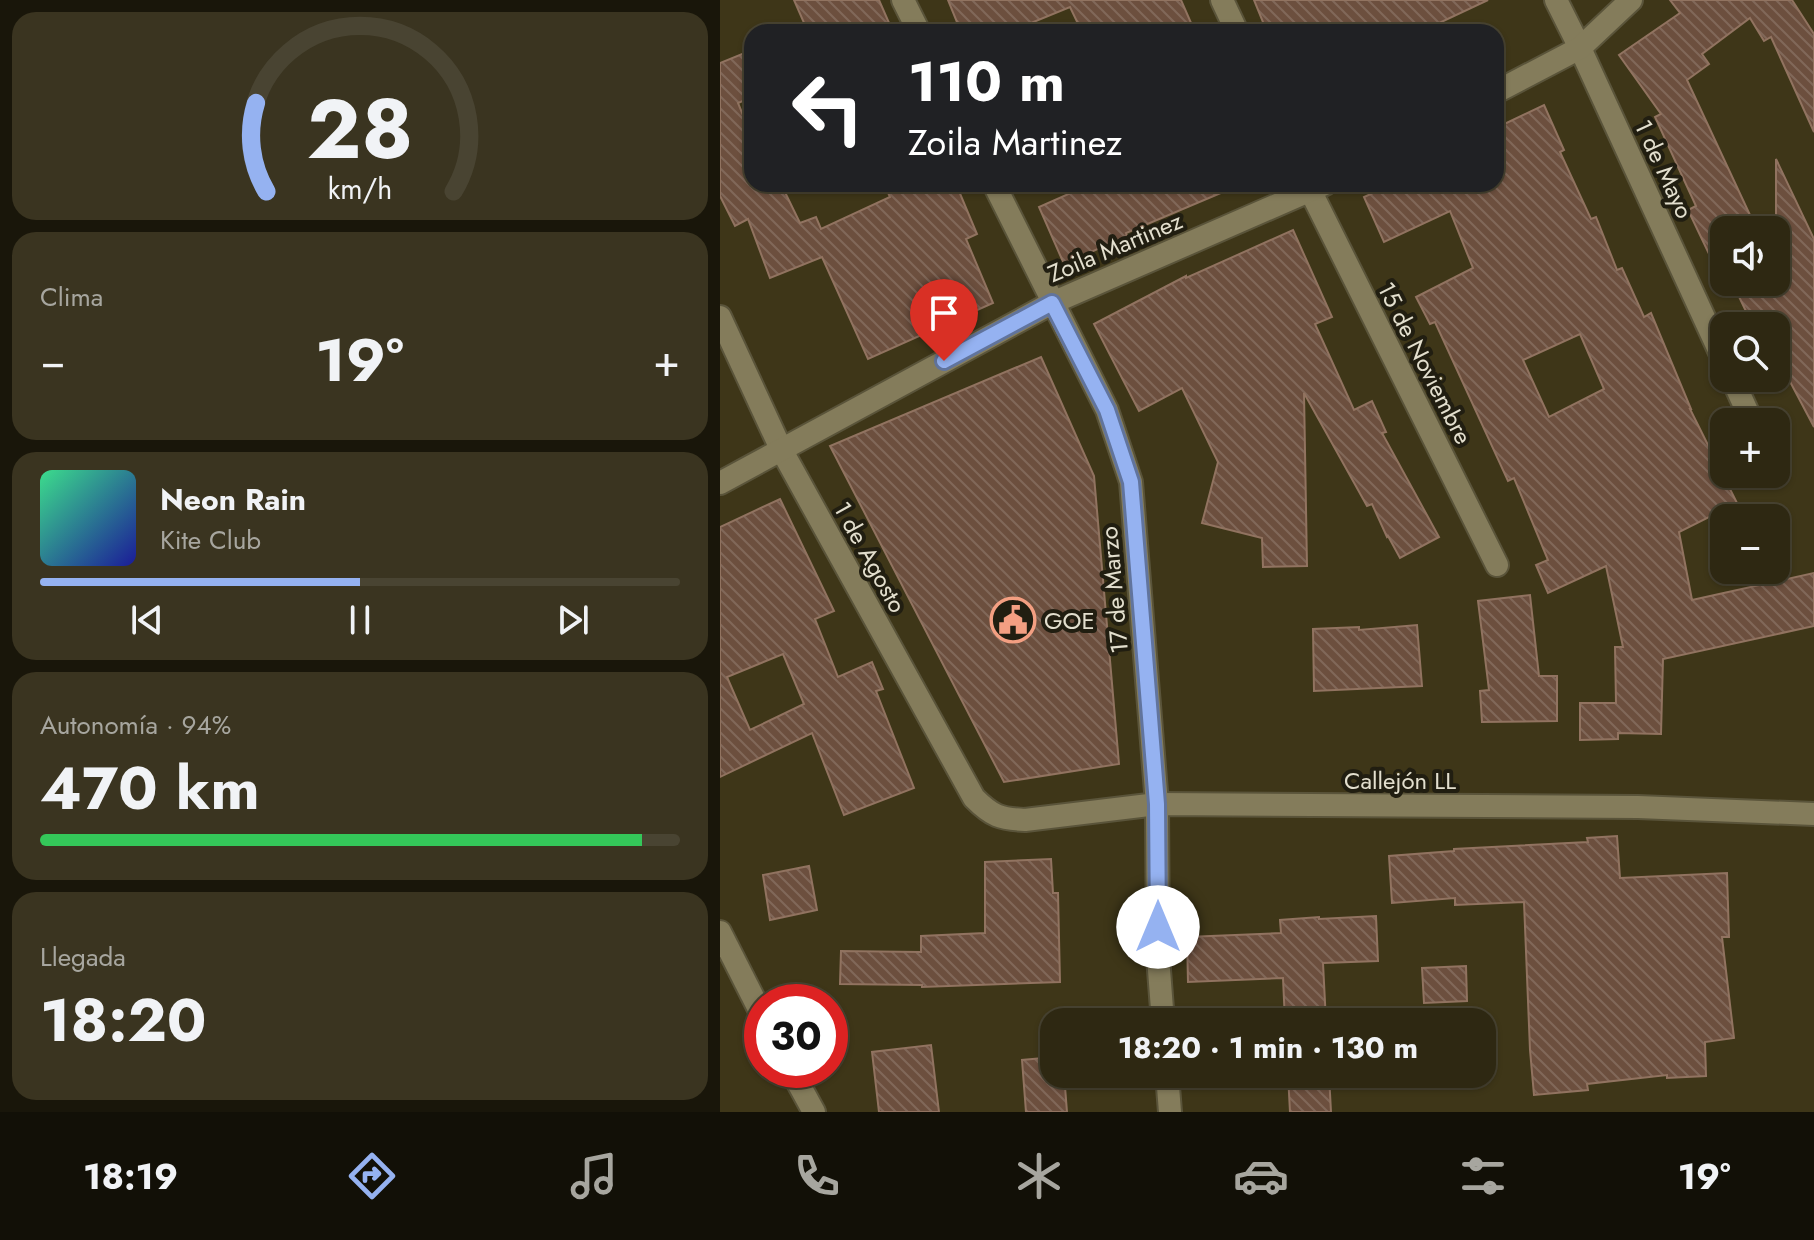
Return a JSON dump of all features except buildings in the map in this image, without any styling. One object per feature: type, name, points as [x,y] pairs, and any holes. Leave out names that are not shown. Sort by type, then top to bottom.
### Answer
[{"type":"street","points":[[903,0],[915,24]]},
{"type":"street","points":[[1222,0],[1233,24]]},
{"type":"street","name":"1 de Mayo","points":[[1556,0],[1710,331]]},
{"type":"street","points":[[1504,88],[1580,48],[1631,0]]},
{"type":"street","name":"17 de Marzo","points":[[998,192],[1107,410],[1131,482],[1157,804],[1158,957],[1162,1008]]},
{"type":"street","name":"Zoila Martinez","points":[[720,483],[1052,303],[1303,192]]},
{"type":"street","name":"15 de Noviembre","points":[[1316,192],[1497,565]]},
{"type":"street","name":"1 de Agosto","points":[[720,317],[781,449],[974,798],[989,813]]},
{"type":"street","name":"Callejón LL","points":[[989,813],[1006,819],[1025,820],[1157,804],[1638,807],[1814,814]]},
{"type":"street","points":[[720,932],[745,984]]},
{"type":"street","points":[[801,1088],[814,1112]]},
{"type":"street","points":[[1168,1088],[1170,1112]]},
{"type":"place","name":"GOE","points":[[1013,620]]},
{"type":"route","points":[[944,361],[1052,303],[1107,410],[1131,482],[1157,804],[1158,927]]}]
